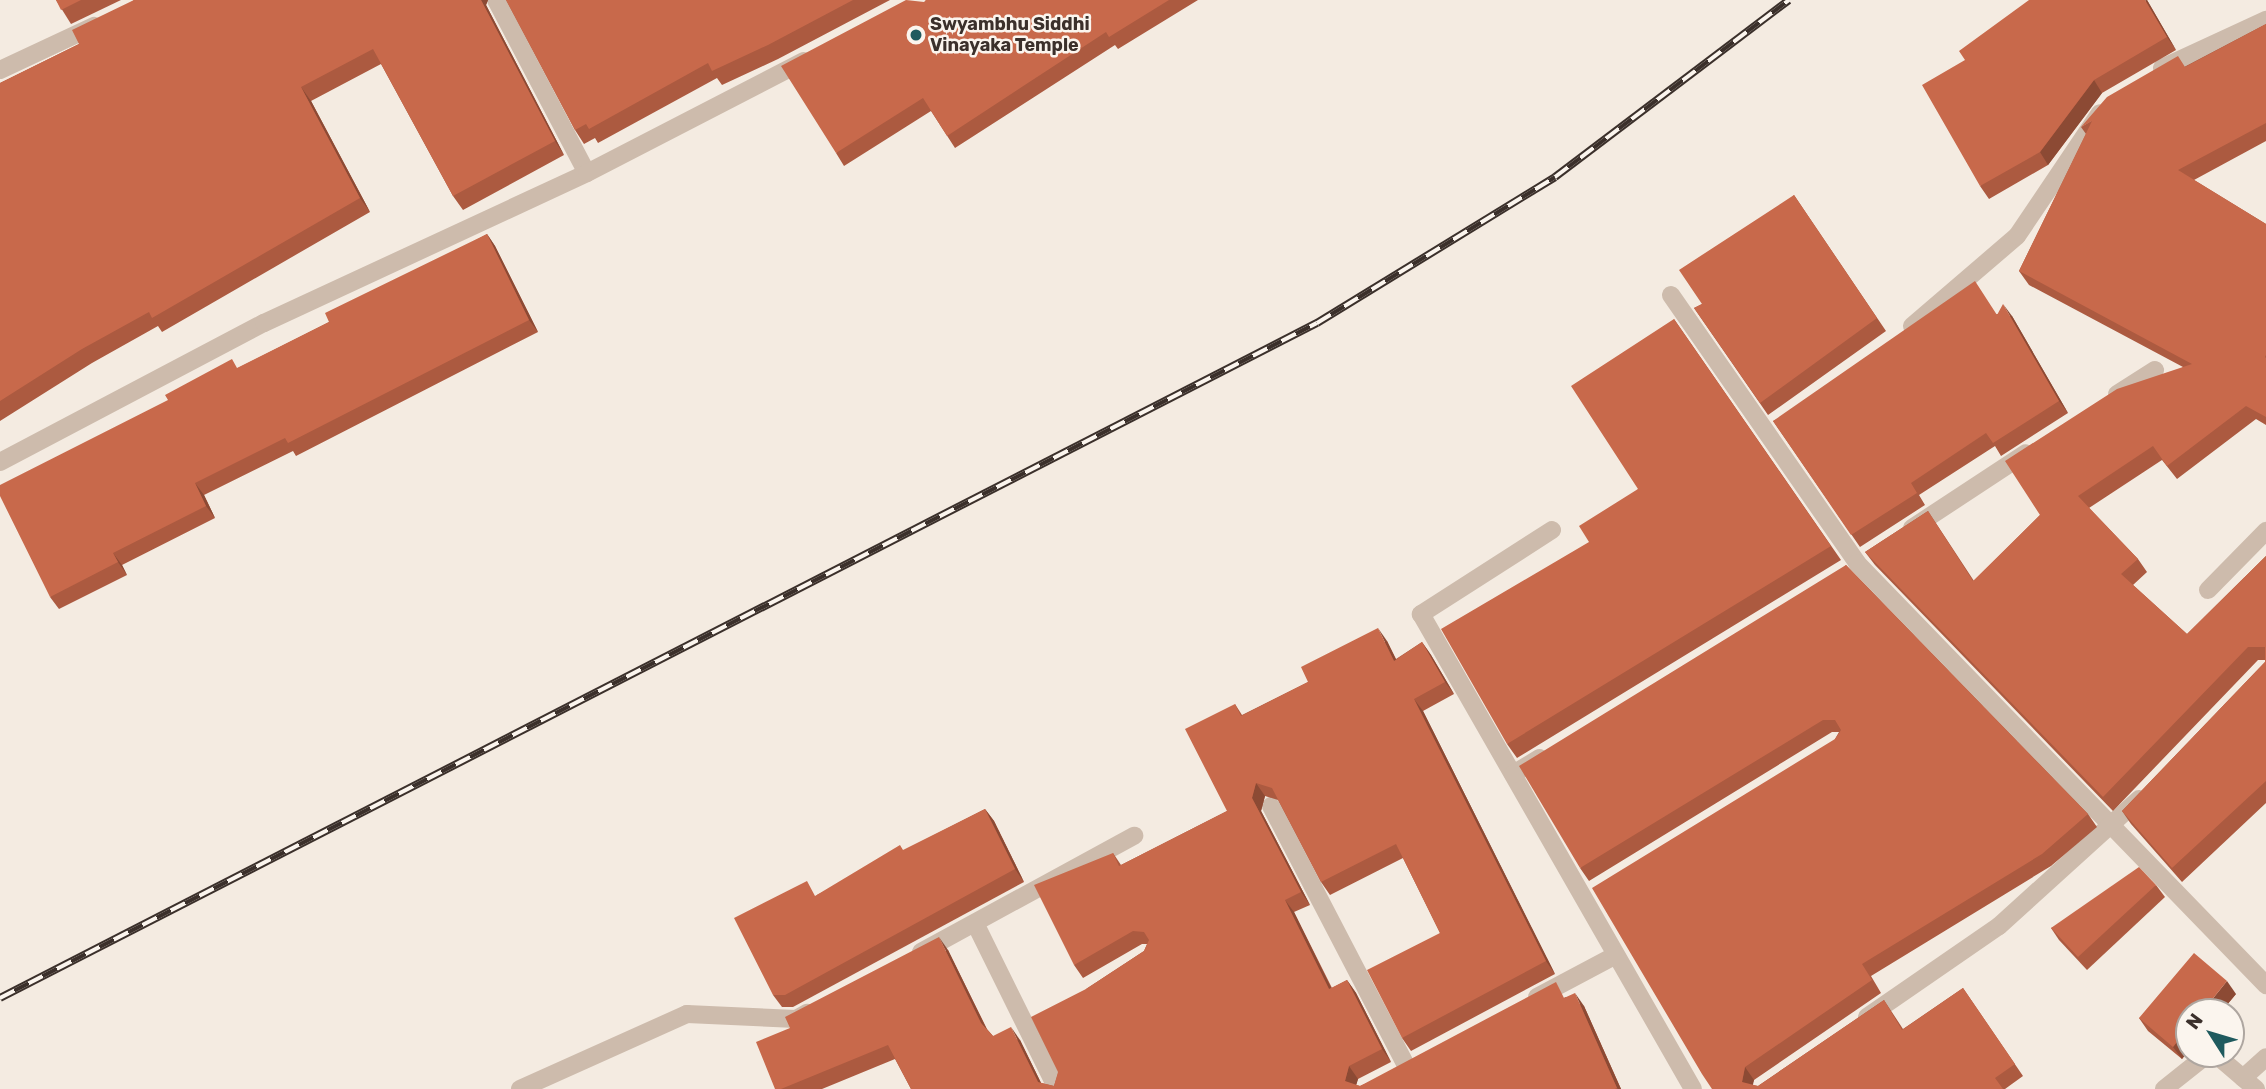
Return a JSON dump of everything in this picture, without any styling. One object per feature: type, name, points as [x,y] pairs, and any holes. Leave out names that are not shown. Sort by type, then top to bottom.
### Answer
[{"type":"street","points":[[496,0],[587,173]]},
{"type":"street","points":[[0,71],[111,18]]},
{"type":"street","points":[[2143,78],[2266,20]]},
{"type":"street","points":[[0,462],[264,323],[587,173],[817,54]]},
{"type":"street","points":[[1895,338],[2017,236],[2081,133],[2109,102]]},
{"type":"street","points":[[1671,295],[1772,426],[1851,567],[2266,985]]},
{"type":"street","points":[[2101,405],[2155,370]]},
{"type":"street","points":[[1851,567],[2047,440]]},
{"type":"street","points":[[1552,530],[1421,614],[1513,774],[1590,894],[1616,955],[1693,1089]]},
{"type":"street","points":[[2208,590],[2266,531]]},
{"type":"street","points":[[1513,774],[1560,745]]},
{"type":"street","points":[[1850,1029],[1999,926],[2110,830],[2156,782]]},
{"type":"street","points":[[1271,806],[1406,1065]]},
{"type":"street","points":[[903,962],[1134,836]]},
{"type":"street","points":[[975,923],[1023,1026],[1057,1089]]},
{"type":"street","points":[[1519,1006],[1616,955]]},
{"type":"street","points":[[520,1089],[687,1014],[796,1019],[820,1006]]},
{"type":"street","points":[[1023,1026],[1045,1013]]},
{"type":"street","points":[[1385,1077],[1428,1054]]},
{"type":"street","points":[[2232,1068],[2250,1083],[2266,1057]]},
{"type":"street","points":[[2164,1089],[2190,1068]]},
{"type":"building","points":[[56,0],[81,0],[61,10]]},
{"type":"building","points":[[134,0],[481,0],[555,141],[453,196],[373,49],[301,87],[360,198],[152,318],[149,312],[82,349],[0,401],[0,83],[79,44],[72,30]]},
{"type":"building","points":[[506,0],[853,0],[712,71],[708,63],[589,129],[586,124],[575,130]]},
{"type":"building","points":[[906,0],[1169,0],[1109,37],[1106,32],[947,136],[923,98],[836,153],[781,66]]},
{"type":"building","points":[[2029,0],[2145,0],[2167,37],[2094,80],[2040,152],[1980,186],[1922,85],[1965,60],[1959,51]]},
{"type":"building","points":[[2266,24],[2266,123],[2178,170],[2266,224],[2266,417],[2246,406],[2167,466],[2153,446],[2078,496],[2138,559],[2121,574],[2187,634],[2266,556],[2266,781],[2172,868],[2122,811],[2265,662],[2265,647],[2248,647],[2103,797],[1865,552],[1928,511],[1973,581],[2040,515],[2005,461],[2117,389],[2192,364],[2019,271],[2092,121],[2081,127],[2107,97],[2178,56],[2185,67]]},
{"type":"building","points":[[1794,195],[1877,318],[1760,403],[1694,308],[1702,304],[1679,270]]},
{"type":"building","points":[[487,234],[529,320],[288,443],[285,438],[195,483],[206,506],[113,553],[118,562],[50,597],[0,496],[0,485],[168,400],[165,395],[232,359],[237,368],[329,322],[325,313]]},
{"type":"building","points":[[1975,281],[1997,315],[2003,304],[2059,401],[1993,443],[1986,433],[1911,483],[1917,493],[1851,535],[1773,421]]},
{"type":"building","points":[[1674,319],[1831,546],[1507,744],[1441,629],[1589,542],[1579,526],[1638,489],[1571,386]]},
{"type":"building","points":[[1846,565],[2088,814],[2042,854],[1862,964],[1872,980],[1745,1067],[1742,1082],[1758,1086],[1884,1000],[1902,1030],[1963,988],[2015,1064],[1995,1078],[2003,1089],[1712,1089],[1592,888],[1835,739],[1841,730],[1835,720],[1823,720],[1580,868],[1519,766]]},
{"type":"building","points":[[1378,628],[1394,661],[1422,642],[1445,682],[1414,699],[1546,961],[1402,1038],[1367,970],[1440,933],[1396,844],[1321,882],[1272,788],[1256,783],[1252,798],[1301,892],[1285,900],[1329,989],[1347,980],[1382,1049],[1349,1066],[1345,1081],[1360,1086],[1556,982],[1564,998],[1575,993],[1617,1088],[911,1089],[888,1045],[781,1089],[775,1089],[756,1042],[790,1028],[785,1017],[939,937],[981,1023],[993,1036],[1011,1027],[1038,1082],[1054,1086],[1058,1072],[1031,1017],[1086,989],[1144,951],[1149,940],[1144,932],[1133,931],[1074,965],[1034,885],[1113,853],[1119,866],[1227,811],[1185,729],[1235,704],[1241,716],[1308,682],[1301,667]]},
{"type":"building","points":[[985,809],[1015,869],[785,995],[773,995],[734,918],[807,881],[815,896],[900,845],[903,850]]},
{"type":"building","points":[[2139,867],[2156,885],[2078,957],[2051,928]]},
{"type":"building","points":[[2194,953],[2227,981],[2213,998],[2175,998],[2173,1047],[2139,1018]]},
{"type":"railway","points":[[0,998],[1317,323],[1555,177],[1789,0]]},
{"type":"place","name":"Swyambhu Siddhi Vinayaka Temple","points":[[916,35]]}]
